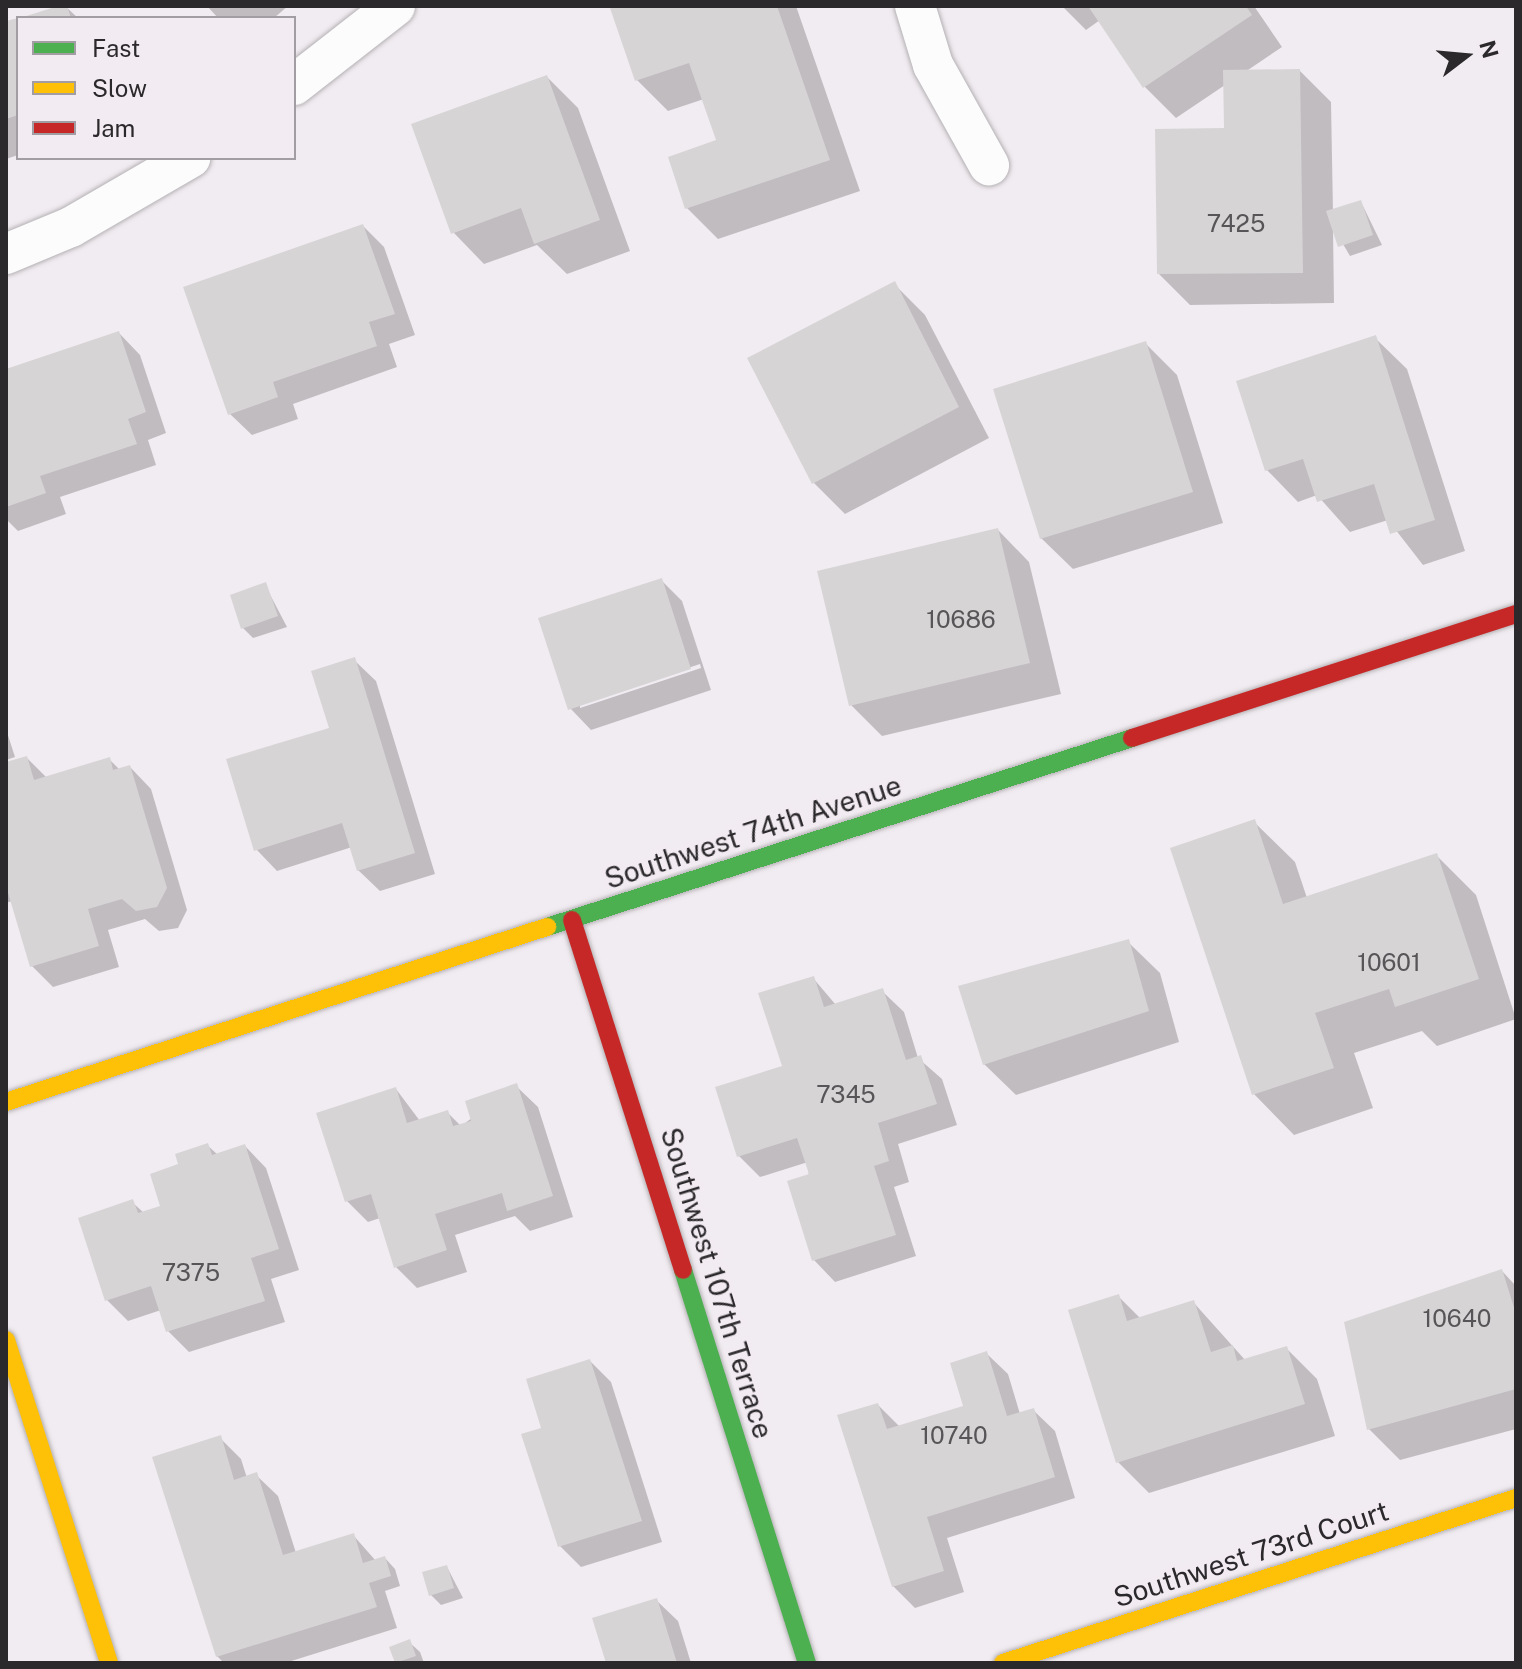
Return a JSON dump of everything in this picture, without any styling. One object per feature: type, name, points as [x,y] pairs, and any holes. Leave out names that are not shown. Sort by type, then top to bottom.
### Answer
[{"type":"street","points":[[296,83],[395,6]]},
{"type":"street","points":[[915,6],[933,65],[989,165]]},
{"type":"street","points":[[6,254],[71,227],[187,160]]},
{"type":"street","name":"Southwest 74th Avenue","points":[[6,1102],[1516,614]]},
{"type":"street","name":"Southwest 107th Terrace","points":[[572,920],[807,1663]]},
{"type":"street","points":[[6,1340],[109,1663]]},
{"type":"street","name":"Southwest 73rd Court","points":[[1003,1663],[1516,1498]]},
{"type":"building","points":[[67,6],[70,16],[26,16]]},
{"type":"building","points":[[777,6],[830,160],[685,209],[668,157],[716,140],[689,63],[635,81],[610,8]]},
{"type":"building","points":[[1088,6],[1246,6],[1252,15],[1143,88]]},
{"type":"building","points":[[16,18],[16,116],[6,119],[6,21]]},
{"type":"building","points":[[1300,69],[1303,273],[1157,274],[1155,129],[1224,128],[1223,70]]},
{"type":"building","points":[[547,75],[600,220],[534,244],[521,208],[451,234],[411,124]]},
{"type":"building","points":[[1361,200],[1373,235],[1338,247],[1326,211]]},
{"type":"building","points":[[363,224],[395,314],[369,322],[377,346],[273,382],[278,397],[228,415],[183,287]]},
{"type":"building","points":[[895,281],[959,407],[812,484],[747,358]]},
{"type":"building","points":[[119,331],[146,412],[128,419],[137,444],[40,476],[46,493],[6,507],[6,369]]},
{"type":"building","points":[[1376,335],[1435,520],[1390,534],[1374,484],[1317,502],[1303,459],[1265,471],[1236,381]]},
{"type":"building","points":[[1146,341],[1193,492],[1040,539],[993,389]]},
{"type":"building","points":[[998,528],[1030,663],[849,706],[817,571]]},
{"type":"building","points":[[662,578],[691,669],[568,710],[538,618]]},
{"type":"building","points":[[266,582],[278,616],[241,629],[230,595]]},
{"type":"building","points":[[355,657],[415,853],[357,871],[342,823],[254,851],[226,759],[329,728],[311,671]]},
{"type":"building","points":[[27,756],[34,780],[110,757],[113,770],[130,765],[167,888],[157,907],[136,911],[122,899],[88,909],[99,946],[30,967],[6,886],[6,762]]},
{"type":"building","points":[[1255,819],[1283,904],[1437,853],[1479,979],[1395,1007],[1389,989],[1315,1013],[1334,1068],[1252,1095],[1170,848]]},
{"type":"building","points":[[1129,939],[1149,1011],[983,1065],[958,986]]},
{"type":"building","points":[[814,976],[824,1007],[883,988],[906,1060],[921,1055],[937,1104],[878,1123],[889,1161],[874,1166],[896,1235],[812,1261],[787,1181],[809,1174],[797,1138],[737,1157],[715,1087],[782,1066],[758,993]]},
{"type":"building","points":[[517,1083],[553,1196],[507,1211],[502,1193],[435,1214],[447,1250],[394,1268],[371,1194],[345,1202],[316,1113],[396,1087],[407,1123],[448,1110],[453,1126],[471,1121],[465,1101]]},
{"type":"building","points":[[208,1143],[212,1155],[245,1144],[279,1249],[251,1258],[265,1301],[166,1332],[151,1286],[105,1301],[78,1218],[133,1199],[138,1213],[160,1206],[150,1174],[178,1164],[175,1154]]},
{"type":"building","points":[[1502,1269],[1516,1314],[1516,1389],[1367,1430],[1344,1322]]},
{"type":"building","points":[[1119,1294],[1127,1321],[1194,1300],[1211,1352],[1233,1345],[1237,1361],[1287,1346],[1305,1404],[1116,1463],[1068,1310]]},
{"type":"building","points":[[987,1351],[1007,1416],[1034,1408],[1055,1477],[927,1517],[944,1571],[892,1587],[837,1415],[878,1403],[887,1429],[963,1406],[950,1363]]},
{"type":"building","points":[[590,1359],[642,1521],[558,1547],[521,1434],[541,1428],[526,1379]]},
{"type":"building","points":[[221,1435],[234,1480],[257,1472],[283,1555],[354,1533],[363,1563],[385,1556],[391,1576],[369,1583],[377,1607],[216,1657],[152,1457]]},
{"type":"building","points":[[447,1565],[454,1588],[429,1596],[422,1572]]},
{"type":"building","points":[[657,1598],[677,1663],[606,1663],[592,1618]]},
{"type":"building","points":[[410,1639],[416,1656],[395,1663],[389,1647]]},
{"type":"traffic: fast","points":[[547,927],[1132,738]]},
{"type":"traffic: fast","points":[[683,1270],[807,1663]]},
{"type":"traffic: slow","points":[[6,1102],[547,927]]},
{"type":"traffic: slow","points":[[6,1340],[109,1663]]},
{"type":"traffic: slow","points":[[1003,1663],[1516,1498]]},
{"type":"traffic: jam","points":[[1132,738],[1516,614]]},
{"type":"traffic: jam","points":[[572,920],[683,1270]]}]
